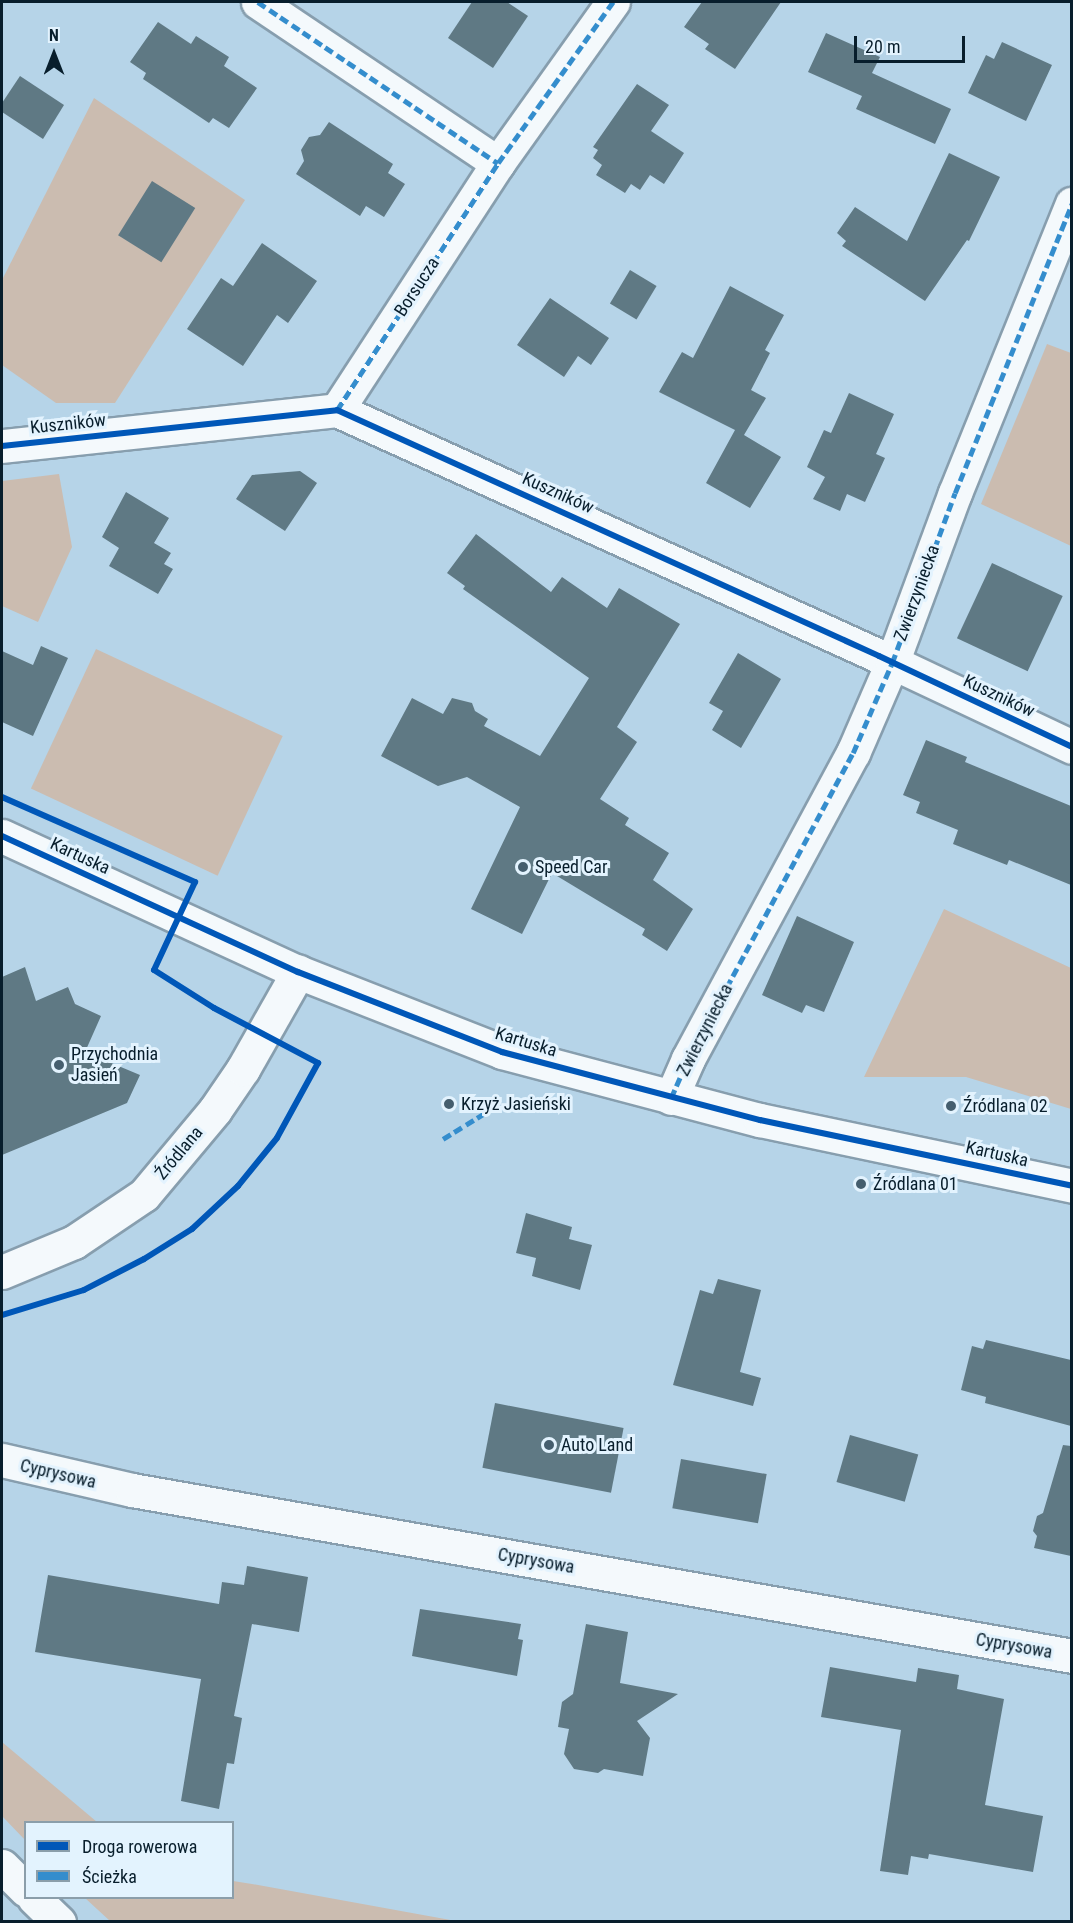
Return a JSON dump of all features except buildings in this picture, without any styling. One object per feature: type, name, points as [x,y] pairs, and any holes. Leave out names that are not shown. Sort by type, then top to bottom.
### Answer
[{"type":"street","points":[[258,2],[498,163]]},
{"type":"street","name":"Borsucza","points":[[337,410],[498,163],[612,2]]},
{"type":"street","name":"Zwierzyniecka","points":[[671,1098],[688,1059],[853,753],[892,663],[955,493],[1071,204]]},
{"type":"street","name":"Kuszników","points":[[2,446],[337,410],[1071,747]]},
{"type":"street","name":"Kartuska","points":[[2,837],[298,972],[501,1052],[671,1098],[1071,1186]]},
{"type":"street","name":"Źródlana","points":[[2,1272],[74,1242],[144,1196],[215,1110],[243,1069],[298,972]]},
{"type":"street","name":"Cyprysowa","points":[[2,1461],[196,1502],[1071,1656]]},
{"type":"street","points":[[2,1866],[24,1888]]},
{"type":"street","points":[[35,1899],[59,1922]]},
{"type":"shaded area","points":[[94,98],[245,200],[115,403],[56,403],[2,365],[2,280]]},
{"type":"shaded area","points":[[1047,344],[1071,353],[1071,546],[981,504]]},
{"type":"shaded area","points":[[59,474],[72,547],[38,622],[2,606],[2,481]]},
{"type":"shaded area","points":[[96,649],[283,736],[218,876],[31,789]]},
{"type":"shaded area","points":[[944,909],[1071,968],[1071,1109],[966,1077],[864,1077]]},
{"type":"shaded area","points":[[2,1742],[96,1821],[24,1821],[24,1839],[2,1816]]},
{"type":"shaded area","points":[[234,1881],[456,1921],[110,1921],[86,1899],[234,1899]]},
{"type":"marked path","points":[[258,2],[498,163]]},
{"type":"marked path","points":[[337,410],[498,163],[613,2]]},
{"type":"marked path","points":[[671,1098],[688,1059],[853,753],[892,663],[955,493],[1072,204]]},
{"type":"marked path","points":[[443,1139],[493,1108]]},
{"type":"cycle path","points":[[2,446],[337,410],[879,656],[1072,747]]},
{"type":"cycle path","points":[[2,797],[195,882],[154,970],[214,1008],[318,1063],[277,1138],[238,1186],[192,1229],[144,1259],[84,1290],[2,1315]]},
{"type":"cycle path","points":[[2,836],[298,972],[502,1052],[760,1120],[1072,1186]]},
{"type":"place","name":"Speed Car","points":[[523,867]]},
{"type":"place","name":"Przychodnia Jasień","points":[[59,1065]]},
{"type":"place","name":"Krzyż Jasieński","points":[[449,1104]]},
{"type":"place","name":"Źródlana 02","points":[[951,1106]]},
{"type":"place","name":"Źródlana 01","points":[[861,1184]]},
{"type":"place","name":"Auto Land","points":[[549,1445]]}]
